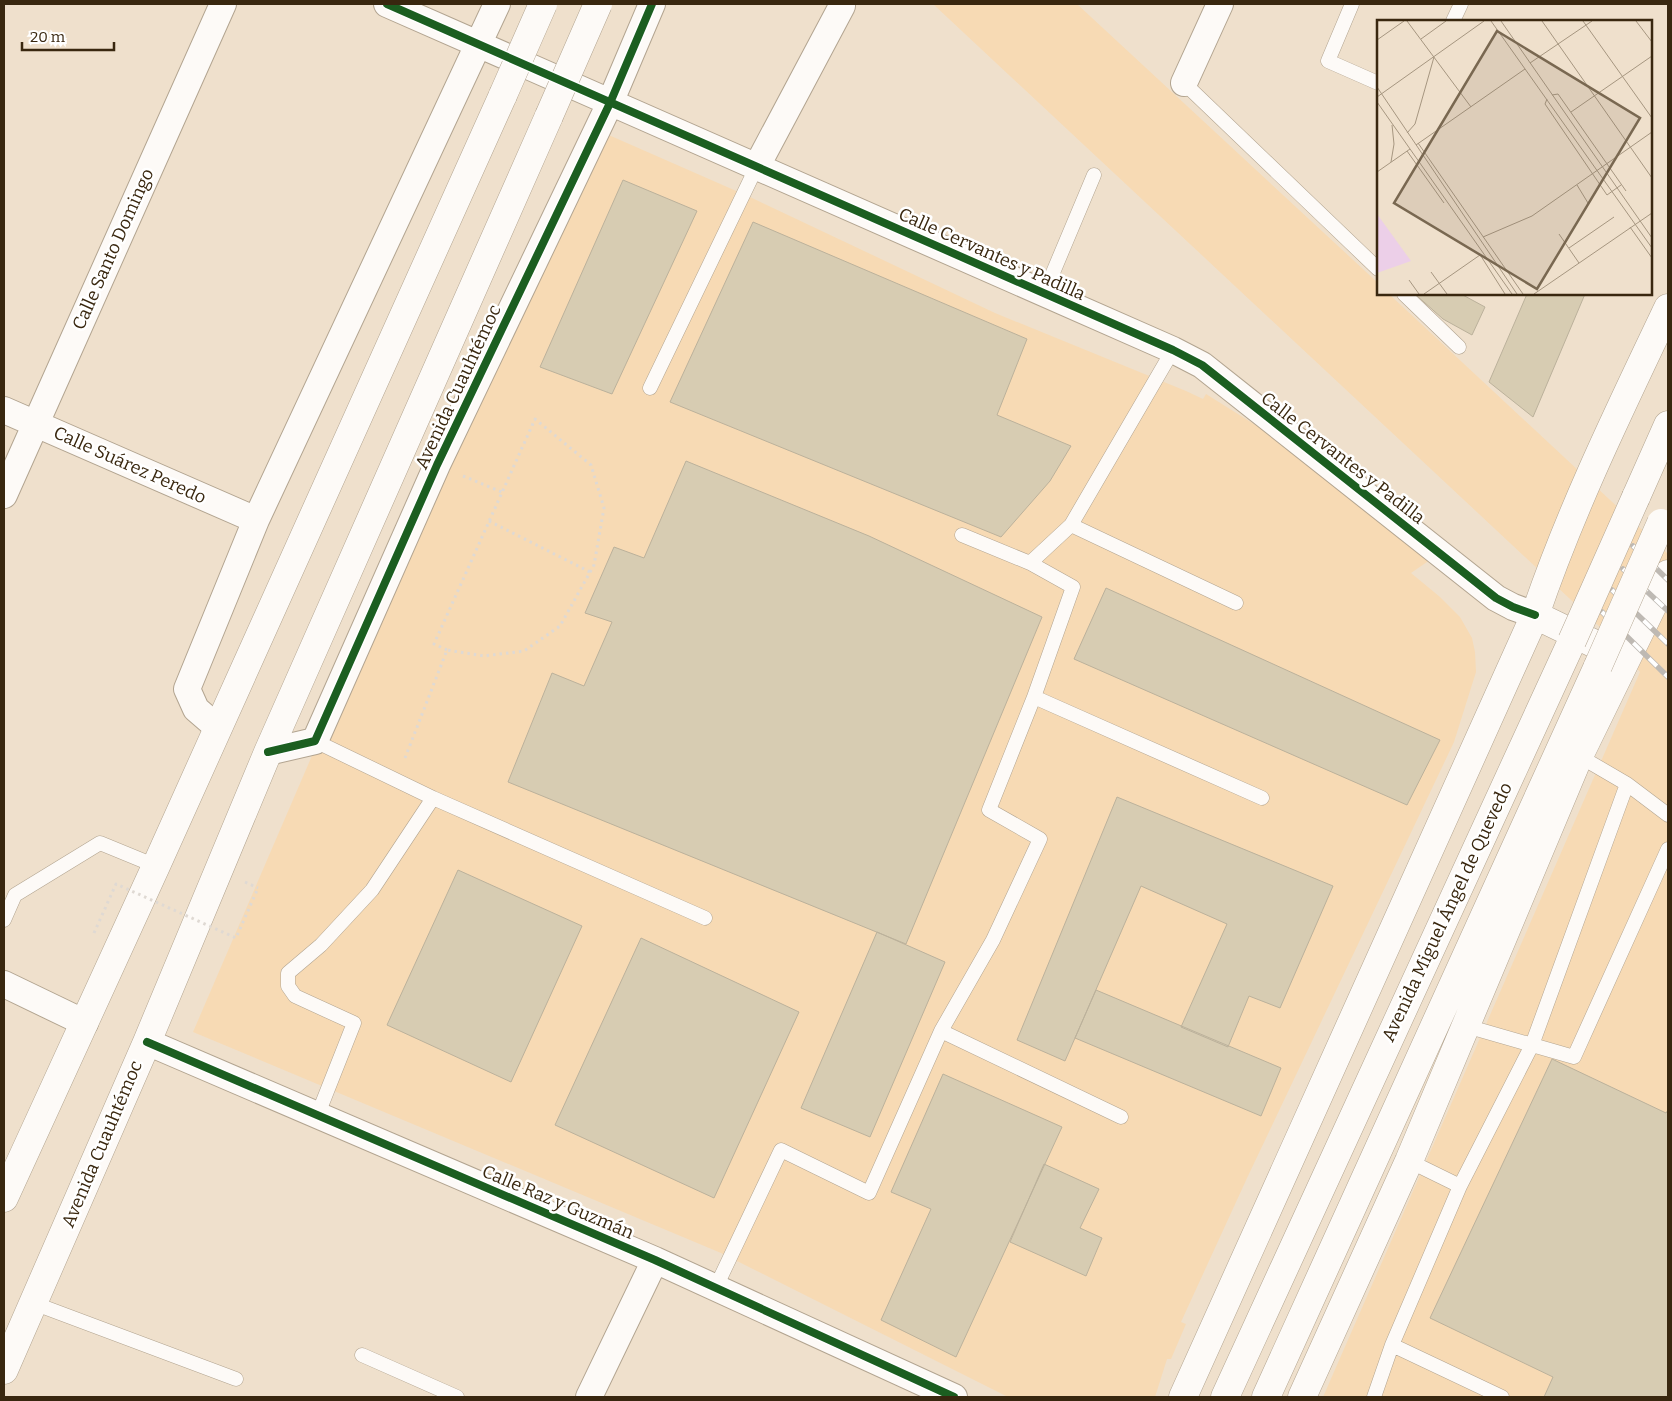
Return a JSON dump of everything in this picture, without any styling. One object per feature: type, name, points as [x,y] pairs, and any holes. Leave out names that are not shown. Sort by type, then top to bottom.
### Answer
[{"type":"main road","points":[[4,1198],[156,866],[543,4]]},
{"type":"main road","name":"Avenida Cuauhtémoc","points":[[4,1370],[147,1042],[268,752],[598,4]]},
{"type":"main road","points":[[1183,1397],[1535,615],[1552,564],[1591,471],[1668,308]]},
{"type":"main road","name":"Avenida Miguel Ángel de Quevedo","points":[[1225,1397],[1572,641],[1668,426]]},
{"type":"main road","name":"Avenida Miguel Ángel de Quevedo","points":[[1266,1397],[1665,515]]},
{"type":"main road","points":[[1302,1397],[1410,1161],[1579,756],[1668,574]]},
{"type":"main road","points":[[1535,615],[1626,660]]},
{"type":"street","name":"Calle Santo Domingo","points":[[4,495],[223,4]]},
{"type":"street","name":"Calle Cervantes y Padilla","points":[[387,4],[1174,350],[1202,365],[1496,598],[1535,615]]},
{"type":"street","points":[[218,728],[196,709],[187,689],[256,520],[497,4]]},
{"type":"street","name":"Avenida Cuauhtémoc","points":[[314,741],[438,465],[610,103],[652,4]]},
{"type":"street","points":[[1184,83],[1220,4]]},
{"type":"street","points":[[757,166],[842,6]]},
{"type":"street","name":"Calle Suárez Peredo","points":[[4,410],[256,520]]},
{"type":"street","points":[[268,752],[314,741]]},
{"type":"street","points":[[4,984],[85,1023]]},
{"type":"street","name":"Calle Raz y Guzmán","points":[[147,1042],[655,1260],[954,1397]]},
{"type":"street","points":[[589,1397],[655,1260]]},
{"type":"lane","points":[[1352,4],[1328,61],[1377,83]]},
{"type":"lane","points":[[1453,20],[1461,4]]},
{"type":"lane","points":[[1184,83],[1377,268]]},
{"type":"lane","points":[[650,388],[757,166]]},
{"type":"lane","points":[[1044,294],[1094,175]]},
{"type":"lane","points":[[1405,295],[1459,347]]},
{"type":"lane","points":[[1030,563],[1071,525],[1174,350]]},
{"type":"lane","points":[[1071,525],[1236,603]]},
{"type":"lane","points":[[716,1287],[781,1150],[869,1193],[941,1031],[993,940],[1040,839],[990,810],[1034,697],[1073,587],[1030,563],[962,535]]},
{"type":"lane","points":[[1034,697],[1262,798]]},
{"type":"lane","points":[[314,741],[433,798],[705,918]]},
{"type":"lane","points":[[1579,756],[1627,784],[1668,815]]},
{"type":"lane","points":[[1374,1397],[1392,1345],[1460,1186],[1532,1045],[1627,784]]},
{"type":"lane","points":[[318,1114],[354,1024],[295,996],[288,986],[288,974],[321,945],[372,890],[433,798]]},
{"type":"lane","points":[[4,920],[15,895],[100,843],[156,866]]},
{"type":"lane","points":[[1466,1026],[1574,1057],[1668,849]]},
{"type":"lane","points":[[941,1031],[1121,1117]]},
{"type":"lane","points":[[1410,1161],[1460,1186]]},
{"type":"lane","points":[[33,1303],[236,1379]]},
{"type":"lane","points":[[1392,1345],[1502,1397]]},
{"type":"lane","points":[[362,1355],[456,1397]]},
{"type":"path","points":[[535,419],[591,465],[604,508],[594,565],[560,626],[524,651],[484,656],[447,650],[434,644],[502,492],[535,419]]},
{"type":"path","points":[[438,465],[502,492]]},
{"type":"path","points":[[489,521],[590,572]]},
{"type":"path","points":[[396,780],[447,650]]},
{"type":"path","points":[[94,933],[116,884],[236,938],[258,888]]},
{"type":"shaded area","points":[[933,4],[1077,4],[1377,282],[1377,295],[1390,295],[1668,554],[1668,1397],[1323,1397],[1640,672],[1600,627]]},
{"type":"shaded area","points":[[595,129],[750,197],[995,313],[1203,399],[1206,394],[1443,551],[1411,573],[1440,597],[1460,617],[1472,638],[1476,672],[1454,742],[1248,1176],[1181,1322],[1186,1324],[1171,1359],[1167,1359],[1155,1397],[1008,1397],[721,1253],[193,1032],[339,693]]},
{"type":"building","points":[[623,180],[697,211],[612,394],[540,367]]},
{"type":"building","points":[[753,222],[1027,339],[997,415],[1071,446],[1050,481],[1001,537],[670,402]]},
{"type":"building","points":[[1416,295],[1463,295],[1485,307],[1472,335],[1443,319]]},
{"type":"building","points":[[1527,295],[1585,295],[1533,417],[1489,382]]},
{"type":"building","points":[[686,461],[869,536],[1042,617],[906,944],[508,782],[552,673],[584,686],[612,622],[585,613],[614,547],[644,558]]},
{"type":"building","points":[[1106,588],[1440,740],[1407,805],[1074,659]]},
{"type":"building","points":[[1117,797],[1333,886],[1280,1008],[1249,996],[1228,1047],[1181,1027],[1227,924],[1141,886],[1065,1061],[1017,1040]]},
{"type":"building","points":[[458,870],[582,926],[511,1082],[387,1025]]},
{"type":"building","points":[[877,932],[945,962],[870,1137],[801,1108]]},
{"type":"building","points":[[641,938],[799,1012],[714,1198],[555,1125]]},
{"type":"building","points":[[1096,990],[1281,1068],[1261,1116],[1075,1038]]},
{"type":"building","points":[[1552,1059],[1666,1113],[1668,1110],[1668,1397],[1544,1397],[1553,1377],[1430,1318]]},
{"type":"building","points":[[943,1074],[1062,1127],[956,1357],[881,1320],[931,1209],[891,1192]]},
{"type":"building","points":[[1044,1164],[1099,1189],[1080,1228],[1102,1238],[1086,1276],[1010,1242]]},
{"type":"railway","points":[[1633,546],[1668,580]]},
{"type":"railway","points":[[1623,569],[1668,611]]},
{"type":"railway","points":[[1612,590],[1668,644]]},
{"type":"railway","points":[[1602,612],[1668,677]]},
{"type":"cycle path","points":[[387,4],[1173,350],[1202,365],[1496,598],[1535,615]]},
{"type":"cycle path","points":[[268,752],[315,741],[437,465],[610,103],[652,4]]},
{"type":"cycle path","points":[[147,1042],[655,1260],[954,1397]]}]
